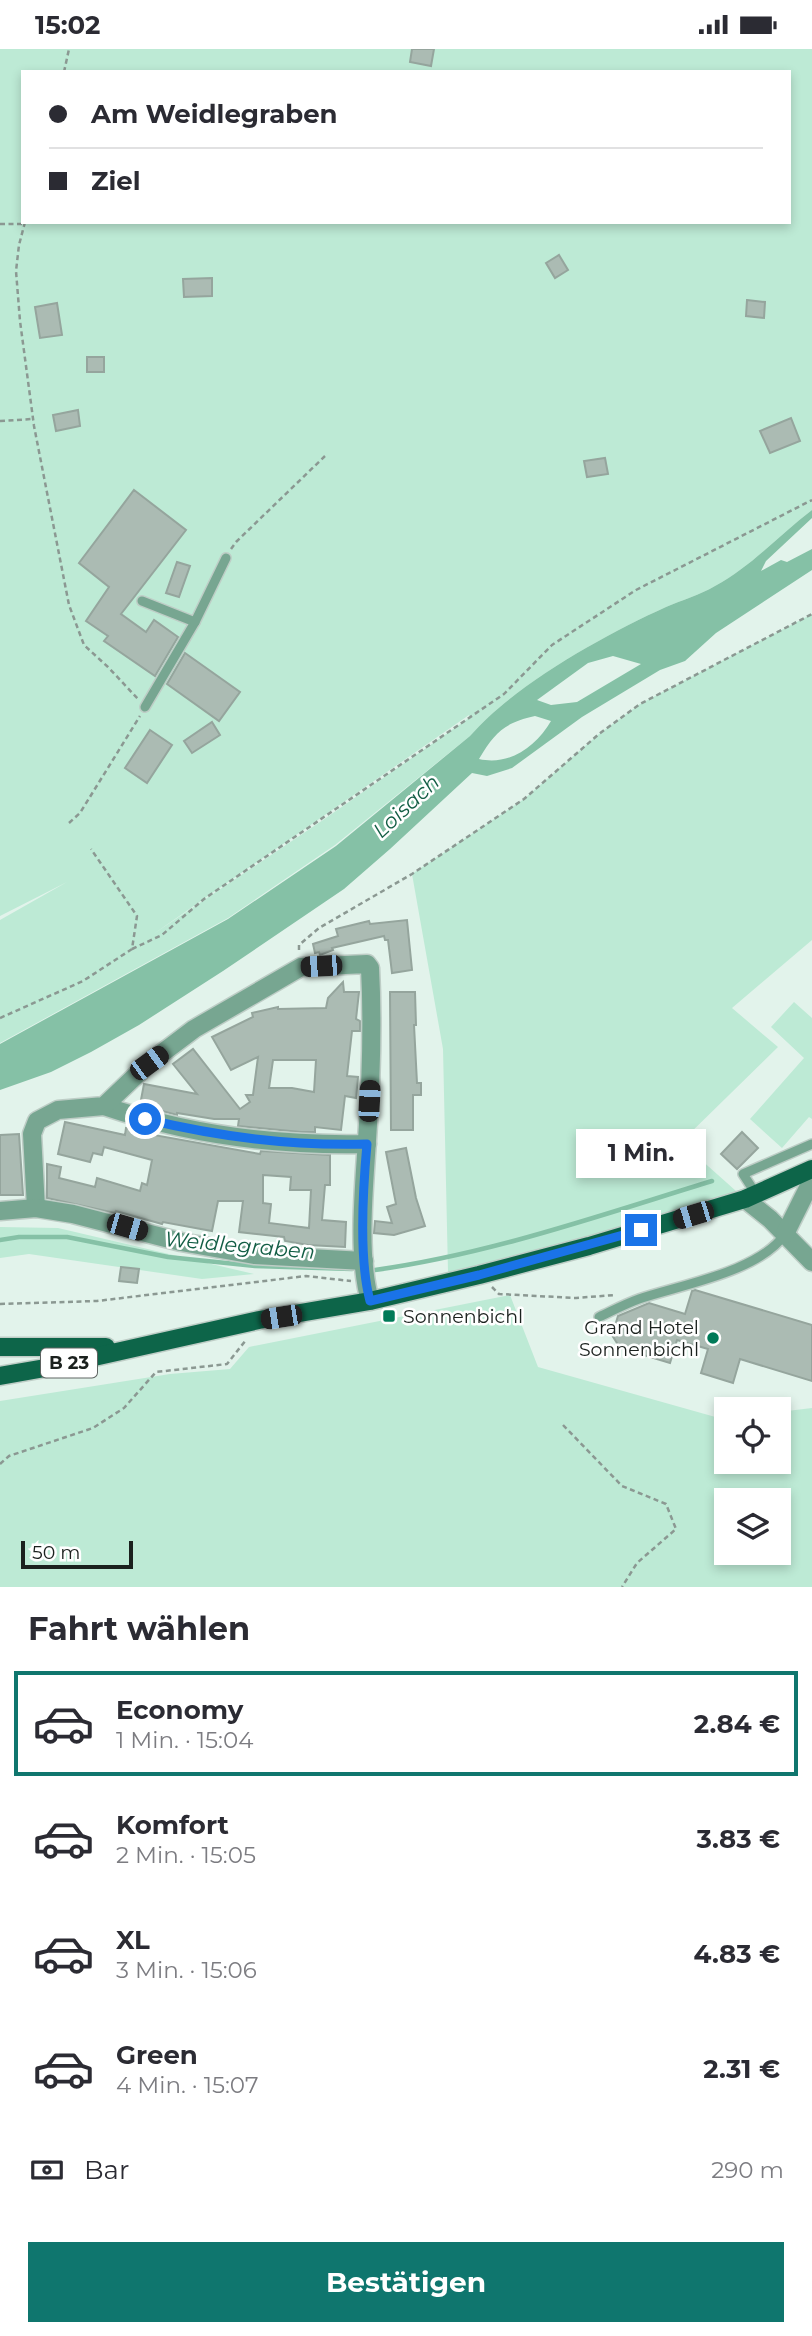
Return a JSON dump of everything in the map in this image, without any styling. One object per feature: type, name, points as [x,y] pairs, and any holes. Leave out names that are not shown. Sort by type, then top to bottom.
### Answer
[{"type":"main road","name":"B 23","points":[[0,1376],[259,1320],[370,1301],[479,1275],[589,1246],[750,1197],[812,1169]]},
{"type":"main road","name":"B 23","points":[[0,1347],[138,1347]]},
{"type":"street","points":[[104,1106],[149,1063],[194,1029],[301,967],[367,964],[370,968],[372,1059],[364,1261],[365,1283],[370,1301]]},
{"type":"street","points":[[36,1208],[32,1133],[37,1121],[58,1110],[104,1106],[145,1119],[238,1138],[313,1145],[367,1144]]},
{"type":"street","points":[[785,1234],[812,1179]]},
{"type":"street","points":[[750,1197],[812,1262]]},
{"type":"street","points":[[0,1211],[36,1208],[74,1214],[181,1242],[254,1255],[364,1261]]},
{"type":"lane","points":[[145,707],[195,622],[226,558]]},
{"type":"lane","points":[[142,601],[195,622]]},
{"type":"lane","points":[[750,1197],[743,1174],[812,1144]]},
{"type":"lane","points":[[599,1317],[639,1299],[698,1283],[737,1267],[777,1246],[785,1234]]},
{"type":"path","points":[[64,70],[69,49]]},
{"type":"path","points":[[0,224],[21,223]]},
{"type":"path","points":[[25,224],[16,271],[33,419],[69,605],[84,645],[145,707],[80,813],[69,823]]},
{"type":"path","points":[[0,421],[33,419]]},
{"type":"path","points":[[226,558],[236,542],[325,456]]},
{"type":"path","points":[[0,1018],[83,981],[132,949],[162,935],[205,898],[504,694],[552,645],[636,590],[812,500]]},
{"type":"path","points":[[301,967],[299,945],[319,929],[412,874],[524,799],[599,734],[640,704],[812,614]]},
{"type":"path","points":[[91,849],[137,916],[132,949]]},
{"type":"path","points":[[479,1275],[499,1294],[576,1298],[624,1294]]},
{"type":"path","points":[[0,1304],[96,1301],[306,1276],[365,1283]]},
{"type":"path","points":[[0,1464],[9,1456],[93,1428],[124,1408],[156,1372],[226,1364],[259,1320]]},
{"type":"path","points":[[563,1425],[622,1486],[666,1504],[676,1529],[638,1563],[622,1587]]},
{"type":"shaded area","points":[[0,49],[812,49],[812,510],[728,578],[615,632],[535,680],[335,845],[228,918],[0,1043],[0,920],[67,882],[0,916]],"holes":[[[469,715],[469,718],[323,820],[152,935]]]},
{"type":"shaded area","points":[[812,614],[812,940],[732,1008],[778,1047],[681,1142],[745,1199],[479,1275],[448,1272],[443,1049],[412,874],[524,799],[599,734],[640,704]]},
{"type":"shaded area","points":[[794,1002],[812,1018],[812,1119],[809,1117],[782,1148],[750,1119],[804,1058],[771,1027]]},
{"type":"shaded area","points":[[0,1227],[58,1228],[254,1274],[202,1279],[29,1254],[0,1258]]},
{"type":"shaded area","points":[[510,1295],[538,1367],[714,1417],[714,1474],[791,1474],[791,1411],[812,1408],[812,1587],[0,1587],[0,1401],[170,1374],[230,1369],[249,1347]]},
{"type":"water","name":"Loisach","points":[[812,510],[812,518],[766,561],[761,571],[781,560],[787,562],[812,549],[812,570],[716,633],[685,661],[660,670],[582,717],[512,768],[487,776],[472,773],[344,889],[139,1025],[51,1072],[0,1090],[0,1044],[228,919],[336,846],[470,736],[510,698],[535,680],[615,632],[728,578]],"holes":[[[613,656],[641,664],[577,702],[551,705],[537,700],[588,663]],[[535,716],[551,721],[530,746],[501,760],[479,759],[501,730]]]},
{"type":"building","points":[[412,49],[434,49],[431,66],[410,62]]},
{"type":"building","points":[[559,255],[568,270],[555,278],[546,263]]},
{"type":"building","points":[[212,278],[212,296],[184,297],[183,279]]},
{"type":"building","points":[[747,300],[765,302],[764,318],[746,316]]},
{"type":"building","points":[[57,303],[62,335],[40,338],[35,307]]},
{"type":"building","points":[[87,357],[104,357],[104,372],[87,372]]},
{"type":"building","points":[[78,410],[80,426],[56,431],[53,415]]},
{"type":"building","points":[[791,418],[800,441],[770,453],[760,431]]},
{"type":"building","points":[[605,458],[608,474],[587,477],[584,461]]},
{"type":"building","points":[[134,490],[186,530],[121,614],[146,632],[154,620],[178,637],[155,676],[104,641],[108,636],[86,621],[109,587],[79,563]]},
{"type":"building","points":[[177,562],[190,566],[179,597],[166,593]]},
{"type":"building","points":[[185,653],[240,692],[219,721],[167,684]]},
{"type":"building","points":[[212,722],[220,735],[192,753],[184,741]]},
{"type":"building","points":[[150,730],[172,745],[147,783],[125,768]]},
{"type":"building","points":[[407,920],[412,970],[392,973],[388,940],[385,940],[384,936],[332,948],[333,950],[320,955],[319,952],[315,953],[313,944],[338,936],[336,929],[369,921],[370,924]]},
{"type":"building","points":[[343,982],[344,992],[359,992],[356,1019],[360,1021],[360,1031],[352,1031],[347,1076],[358,1077],[356,1098],[345,1096],[341,1130],[315,1127],[315,1132],[301,1132],[238,1126],[239,1119],[177,1115],[140,1105],[144,1084],[197,1094],[173,1064],[193,1049],[240,1109],[250,1102],[246,1095],[253,1095],[258,1057],[231,1070],[212,1037],[253,1017],[252,1013],[278,1007],[326,1008],[328,998]],"holes":[[[273,1060],[316,1060],[314,1092],[269,1088]]]},
{"type":"building","points":[[390,992],[415,992],[417,1083],[421,1083],[421,1095],[413,1095],[413,1130],[391,1130]]},
{"type":"building","points":[[65,1122],[125,1135],[126,1128],[136,1128],[148,1131],[148,1134],[260,1154],[261,1151],[330,1155],[330,1185],[325,1185],[322,1220],[346,1222],[345,1247],[308,1245],[285,1241],[284,1237],[239,1232],[243,1201],[218,1201],[212,1231],[163,1222],[162,1224],[116,1211],[115,1213],[47,1198],[47,1164],[61,1167],[59,1178],[95,1187],[97,1178],[140,1191],[142,1183],[147,1185],[152,1160],[104,1147],[102,1155],[93,1153],[90,1162],[58,1154]],"holes":[[[263,1175],[291,1177],[290,1190],[311,1190],[309,1228],[269,1223],[271,1204],[263,1203]]]},
{"type":"building","points":[[742,1132],[758,1148],[737,1169],[721,1154]]},
{"type":"building","points":[[19,1134],[23,1195],[0,1195],[0,1135]]},
{"type":"building","points":[[406,1148],[416,1198],[425,1226],[394,1235],[374,1233],[375,1221],[392,1223],[387,1207],[396,1204],[386,1152]]},
{"type":"building","points":[[121,1267],[139,1269],[137,1283],[119,1281]]},
{"type":"building","name":"Grand Hotel Sonnenbichl","points":[[692,1291],[812,1325],[812,1381],[740,1359],[733,1383],[701,1373],[708,1349],[677,1340],[670,1363],[620,1348],[612,1335],[618,1316],[649,1303],[685,1314]]},
{"type":"waterway","name":"Weidlegraben","points":[[375,1270],[503,1244],[712,1181]]},
{"type":"waterway","name":"Weidlegraben","points":[[0,1240],[19,1237],[67,1237],[168,1257],[255,1266],[352,1269]]},
{"type":"place","name":"Sonnenbichl","points":[[389,1316]]},
{"type":"place","name":"Grand Hotel Sonnenbichl","points":[[713,1338]]},
{"type":"route","points":[[145,1119],[238,1138],[313,1145],[367,1144],[364,1261],[365,1283],[370,1301],[479,1275],[641,1230]]}]
